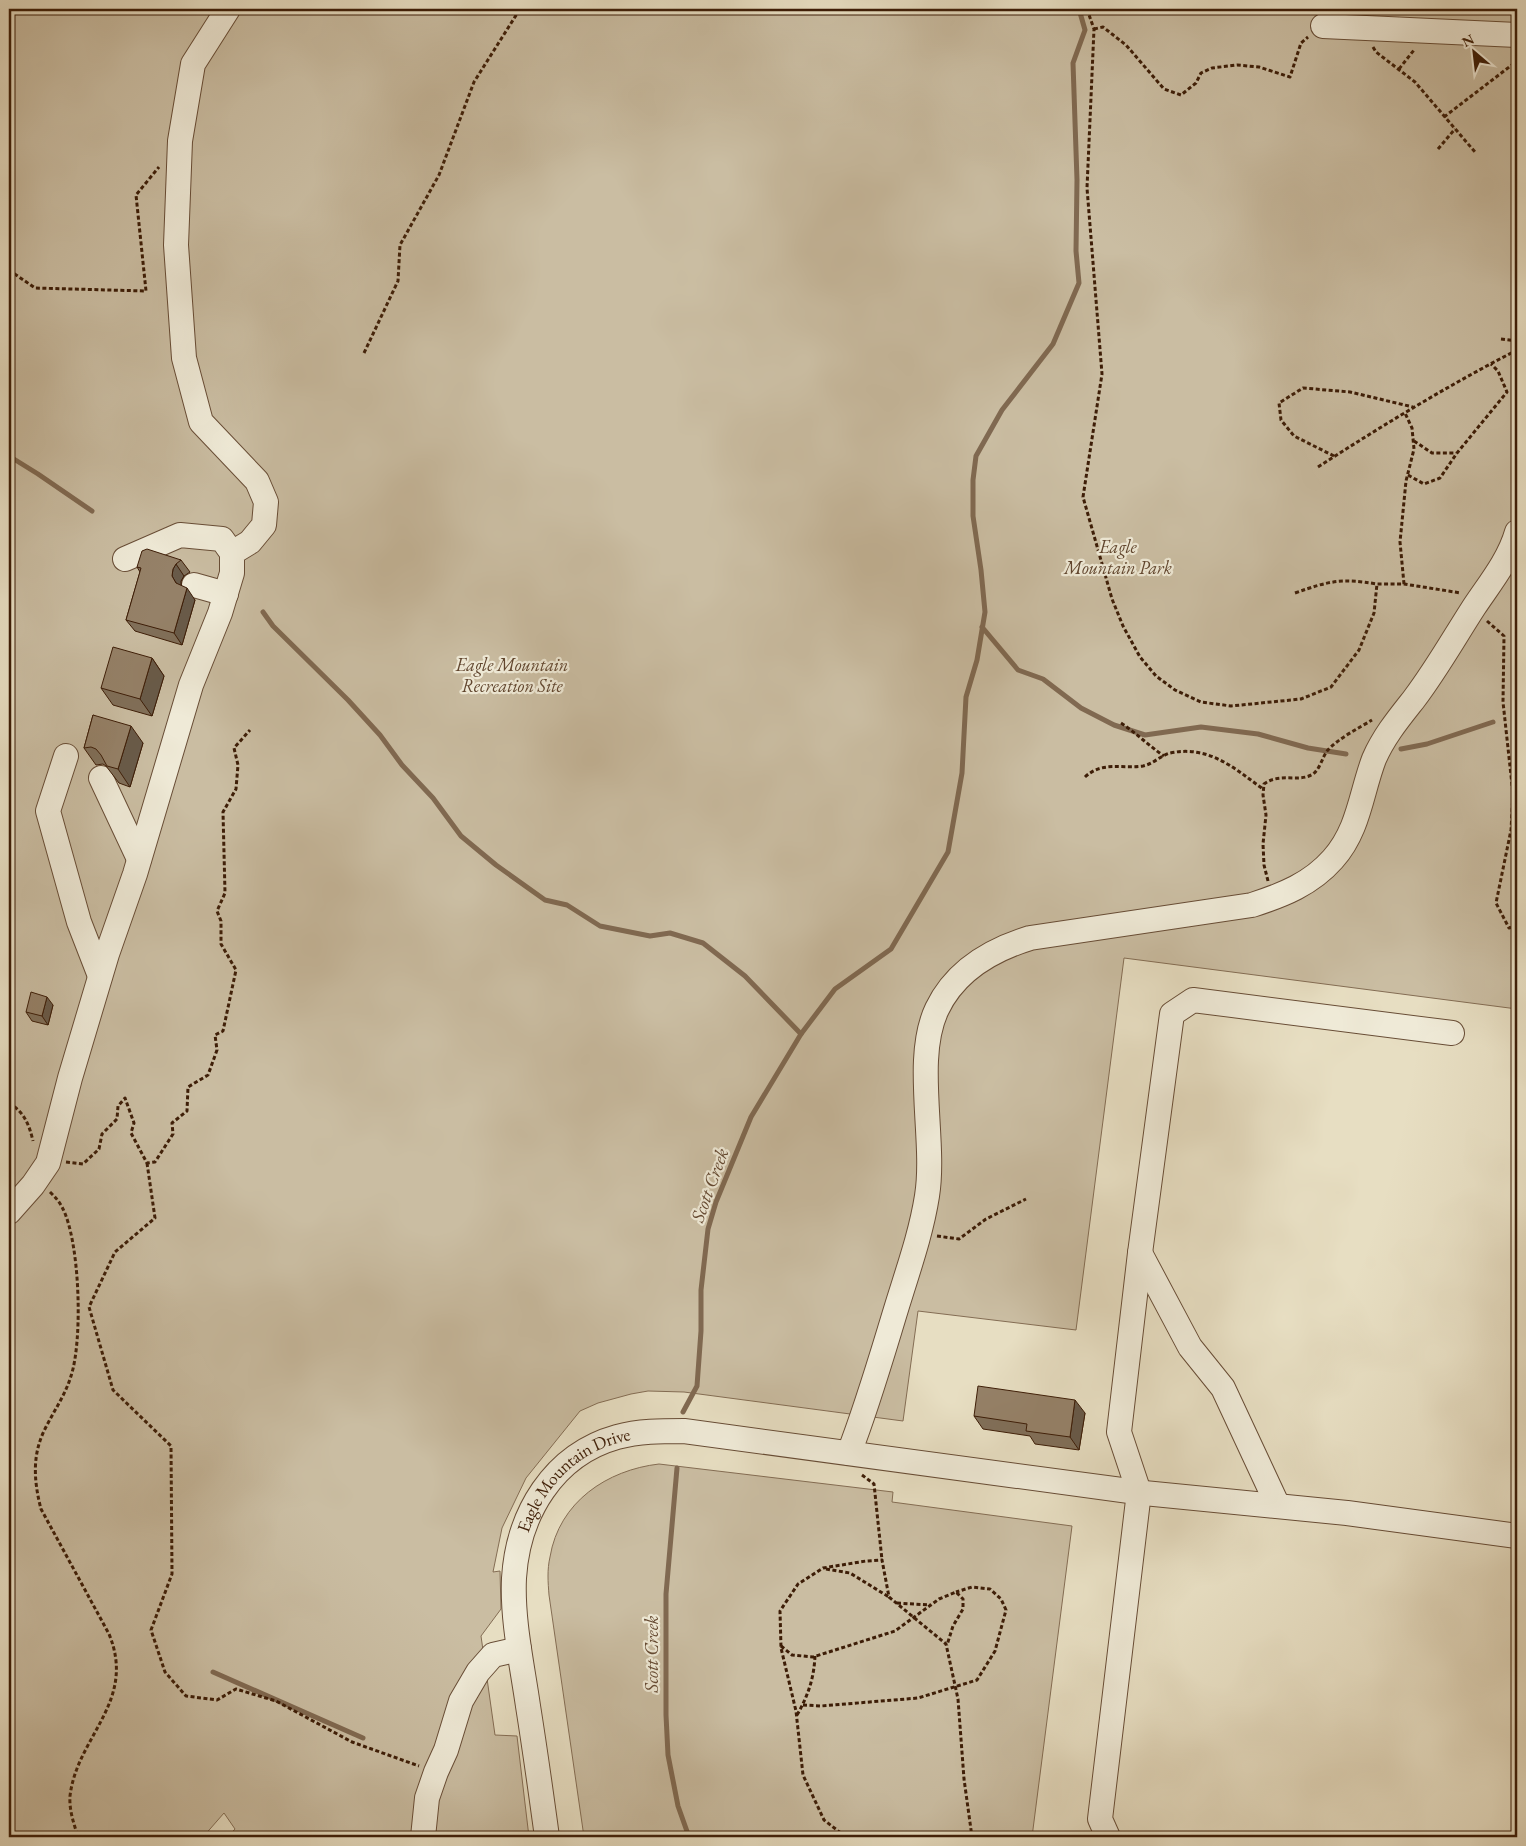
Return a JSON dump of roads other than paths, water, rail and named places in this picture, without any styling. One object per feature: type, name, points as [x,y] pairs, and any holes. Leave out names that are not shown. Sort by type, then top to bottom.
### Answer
[{"type":"street","points":[[228,9],[193,64],[180,141],[176,245],[184,358],[201,422],[257,481],[266,502],[264,525],[250,542],[232,553]]},
{"type":"street","points":[[1323,26],[1517,35]]},
{"type":"street","points":[[849,1453],[874,1384],[919,1233],[927,1196],[930,1174],[928,1040],[936,1010],[946,992],[971,966],[1009,944],[1030,938],[1252,905],[1298,887],[1314,877],[1333,860],[1351,835],[1374,759],[1380,746],[1436,668],[1505,562],[1513,547],[1517,532]]},
{"type":"street","points":[[9,1212],[42,1171],[100,976],[139,859],[191,685],[226,594],[232,572],[232,553],[222,539],[180,535],[125,559]]},
{"type":"street","points":[[194,585],[226,594]]},
{"type":"street","points":[[66,756],[48,812],[79,922],[100,976]]},
{"type":"street","points":[[101,778],[139,859]]},
{"type":"street","points":[[1108,1837],[1100,1819],[1140,1492],[1119,1432],[1140,1253],[1172,1014],[1193,1000],[1452,1034]]},
{"type":"street","points":[[1140,1253],[1190,1347],[1223,1388],[1278,1506]]},
{"type":"street","name":"Eagle Mountain Drive","points":[[548,1837],[519,1650],[514,1578],[521,1536],[533,1504],[548,1482],[585,1451],[616,1437],[640,1432],[665,1431],[717,1435],[1140,1492],[1347,1513],[1517,1536]]},
{"type":"street","points":[[423,1837],[428,1798],[436,1772],[446,1750],[461,1701],[478,1672],[494,1655],[519,1650]]},
{"type":"waterway","points":[[683,1412],[697,1386],[701,1331],[701,1290],[708,1229],[716,1202],[751,1117],[801,1034],[835,989],[891,949],[948,852],[962,773],[966,697],[977,660],[985,612],[973,516],[973,480],[976,456],[1002,410],[1053,344],[1079,283],[1076,251],[1077,180],[1073,63],[1085,30],[1079,9]]},
{"type":"waterway","points":[[9,456],[92,511]]},
{"type":"waterway","points":[[263,612],[273,626],[348,700],[380,735],[402,765],[433,798],[461,836],[496,865],[545,900],[567,905],[600,926],[650,936],[670,933],[703,943],[745,976],[801,1034]]},
{"type":"waterway","points":[[982,627],[1018,670],[1043,679],[1081,708],[1114,725],[1145,735],[1201,727],[1258,734],[1308,748],[1346,754]]},
{"type":"waterway","points":[[1401,749],[1427,744],[1493,722]]},
{"type":"waterway","name":"Scott Creek","points":[[677,1468],[666,1594],[666,1715],[668,1755],[678,1806],[689,1837]]},
{"type":"waterway","points":[[213,1672],[363,1738]]},
{"type":"park label","name":"Eagle Mountain Park","points":[[1118,557]]},
{"type":"park label","name":"Eagle Mountain Recreation Site","points":[[512,675]]}]
